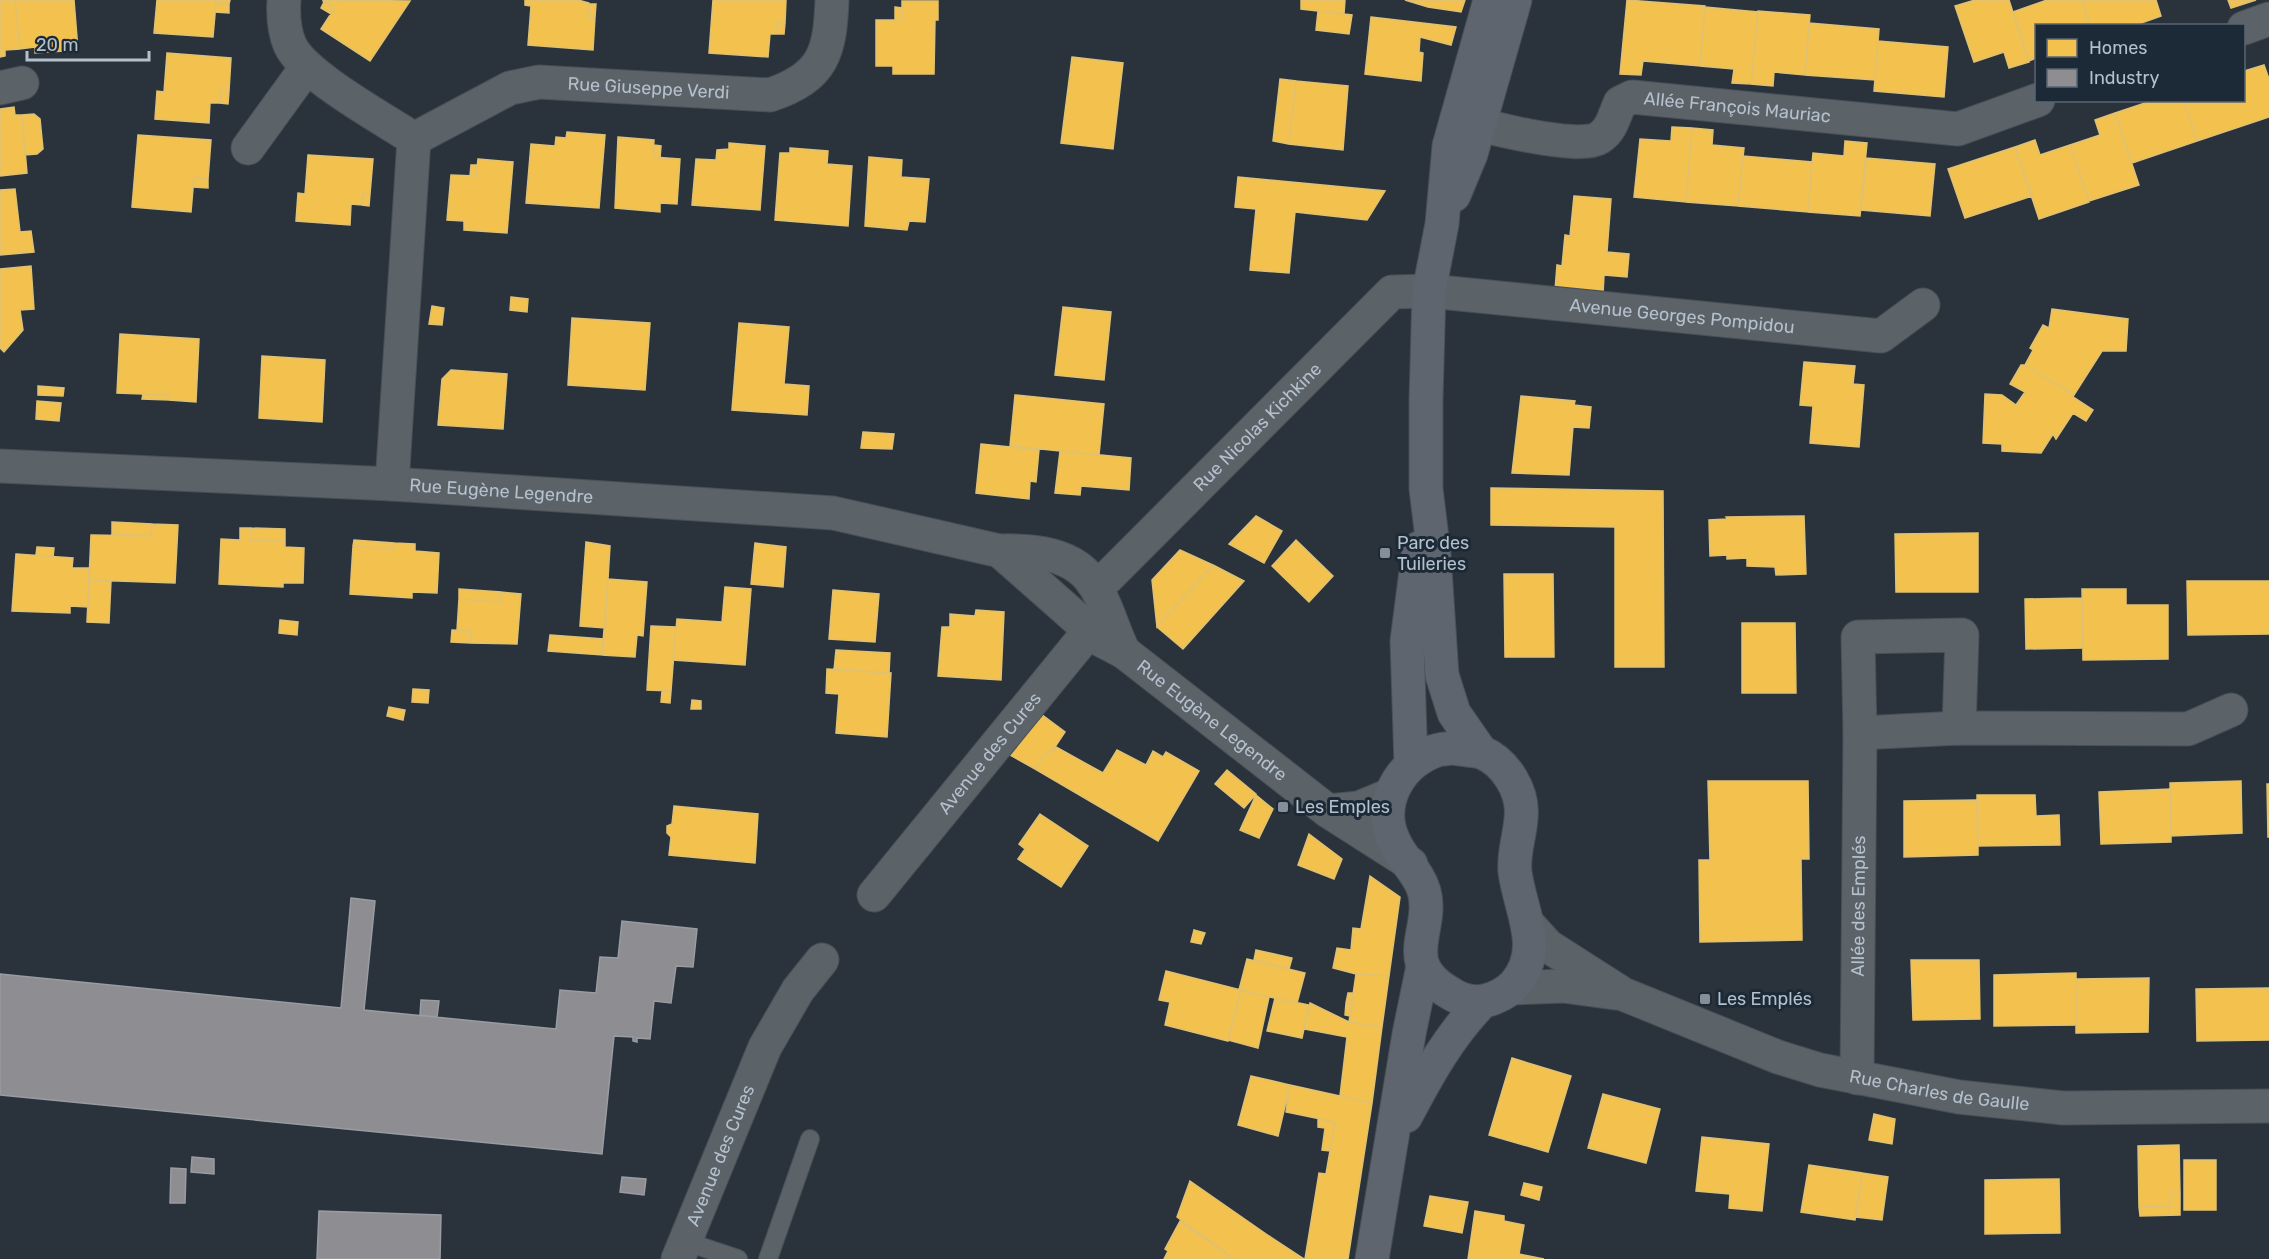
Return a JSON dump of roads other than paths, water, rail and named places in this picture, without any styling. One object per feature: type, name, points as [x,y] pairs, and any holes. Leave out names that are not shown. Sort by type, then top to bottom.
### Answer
[{"type":"main road","points":[[1468,122],[1490,0]]},
{"type":"main road","points":[[1411,765],[1407,640],[1426,489],[1429,291],[1442,224],[1449,146],[1468,122],[1515,0]]},
{"type":"main road","points":[[1394,1139],[1434,1061],[1459,1026],[1482,1002],[1512,988],[1523,975],[1531,948],[1529,925],[1515,869],[1522,806],[1511,778],[1498,764],[1481,752],[1454,713],[1442,675],[1434,554],[1426,489]]},
{"type":"main road","points":[[1372,1259],[1394,1139],[1409,1034],[1423,966],[1420,951],[1425,895],[1411,864],[1394,843],[1387,808],[1390,795],[1411,765],[1433,751],[1454,748],[1481,752]]},
{"type":"main road","points":[[1423,966],[1442,988],[1460,999],[1482,1002]]},
{"type":"street","points":[[284,0],[284,28],[290,47],[306,68],[414,139],[392,484]]},
{"type":"street","name":"Rue Giuseppe Verdi","points":[[414,139],[510,87],[524,83],[770,95],[792,87],[808,75],[824,57],[831,33],[832,0]]},
{"type":"street","points":[[2245,28],[2269,19]]},
{"type":"street","points":[[248,148],[306,68]]},
{"type":"street","name":"Allée François Mauriac","points":[[1468,122],[1577,143],[1597,140],[1610,129],[1620,103],[1632,97],[1958,129],[2035,101]]},
{"type":"street","name":"Avenue Georges Pompidou","points":[[1429,291],[1881,336],[1923,305]]},
{"type":"street","name":"Rue Nicolas Kichkine","points":[[1096,608],[1107,578],[1392,292],[1429,291]]},
{"type":"street","name":"Rue Eugène Legendre","points":[[0,466],[392,484],[833,513],[1000,551],[1029,550],[1052,555],[1076,567],[1096,608],[1101,639],[1124,652],[1328,811],[1411,864]]},
{"type":"street","name":"Rue Eugène Legendre","points":[[1000,551],[1096,608]]},
{"type":"street","name":"Avenue des Cures","points":[[874,896],[1096,608]]},
{"type":"street","name":"Allée des Emplés","points":[[1857,1078],[1860,733],[1858,637],[1962,635],[1959,728]]},
{"type":"street","points":[[1860,733],[1959,728],[2188,729],[2231,711]]},
{"type":"street","points":[[1328,811],[1359,808],[1390,795]]},
{"type":"street","points":[[1529,925],[1548,946],[1623,994]]},
{"type":"street","name":"Avenue des Cures","points":[[681,1250],[765,1047],[798,990],[822,960]]},
{"type":"street","points":[[1512,988],[1563,986],[1623,994]]},
{"type":"street","name":"Rue Charles de Gaulle","points":[[1623,994],[1778,1057],[1857,1078],[1959,1097],[2063,1108],[2269,1106]]},
{"type":"lane","points":[[768,1259],[810,1138]]},
{"type":"lane","points":[[681,1250],[738,1259]]},
{"type":"place","name":"Parc des Tuileries","points":[[1385,553]]},
{"type":"place","name":"Les Emples","points":[[1283,807]]},
{"type":"place","name":"Les Emplés","points":[[1705,999]]}]
